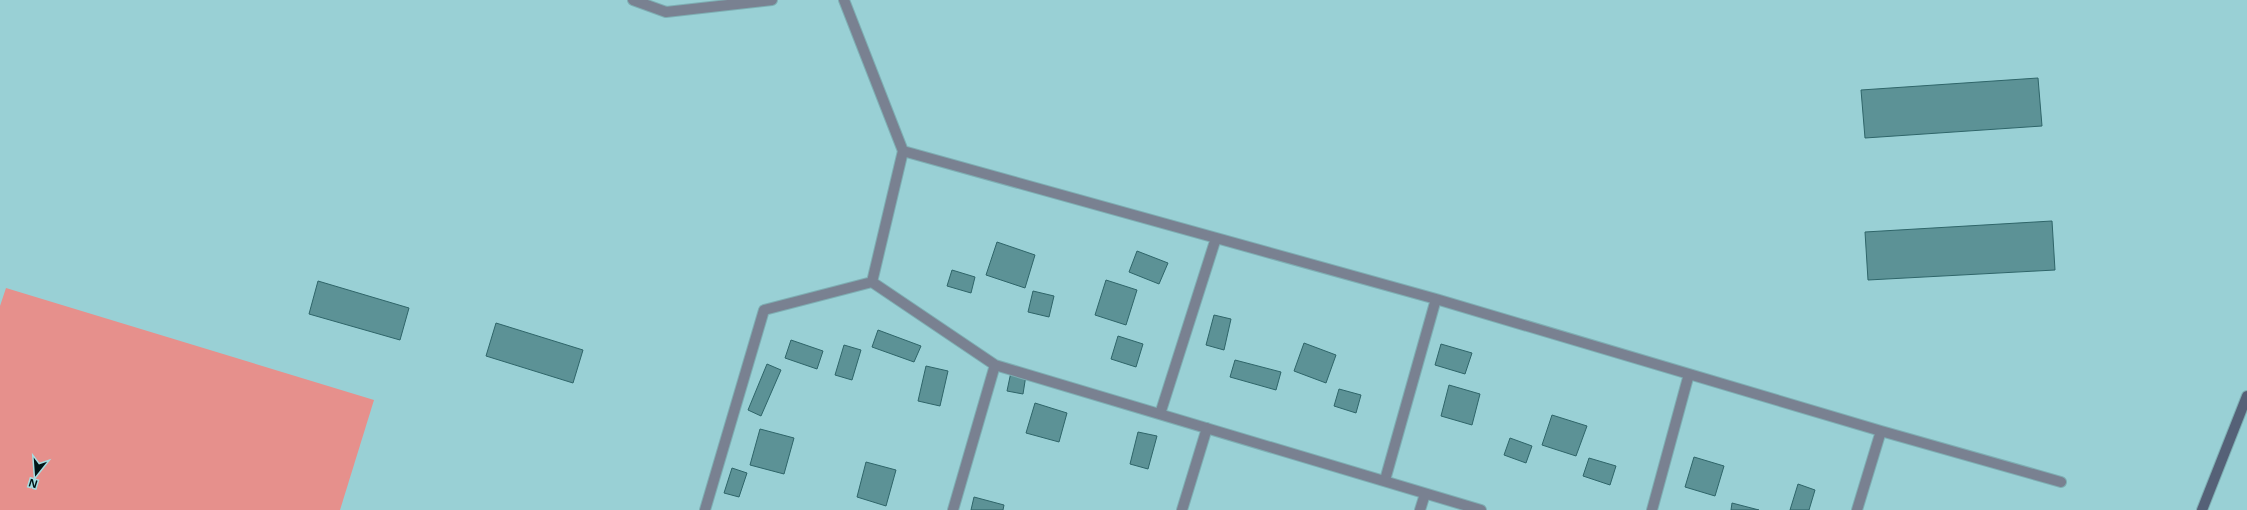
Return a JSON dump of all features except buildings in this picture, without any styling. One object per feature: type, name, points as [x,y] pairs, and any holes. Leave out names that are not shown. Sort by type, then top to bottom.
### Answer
[{"type":"main road","points":[[2202,510],[2247,396]]},
{"type":"street","points":[[633,0],[666,12],[772,0]]},
{"type":"street","points":[[844,0],[903,151],[872,282]]},
{"type":"street","points":[[903,151],[1436,299],[1881,431],[2061,482]]},
{"type":"street","points":[[1160,414],[1216,238]]},
{"type":"street","points":[[705,510],[764,310],[872,282],[994,365],[1385,480],[1425,494],[1481,510]]},
{"type":"street","points":[[1385,480],[1436,299]]},
{"type":"street","points":[[953,510],[994,365]]},
{"type":"street","points":[[1652,510],[1689,374]]},
{"type":"street","points":[[1182,510],[1207,428]]},
{"type":"street","points":[[1857,510],[1881,431]]},
{"type":"street","points":[[1420,510],[1425,494]]},
{"type":"shaded area","points":[[6,288],[374,400],[340,510],[0,510],[0,306]]}]
